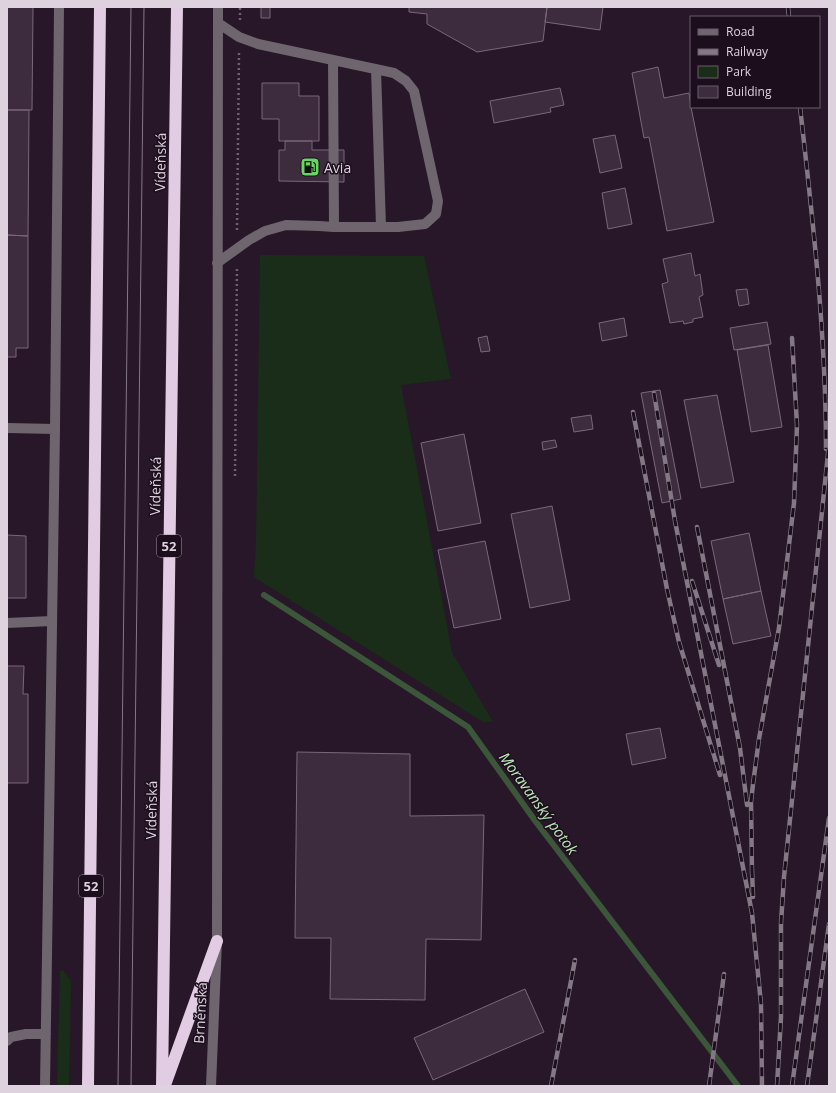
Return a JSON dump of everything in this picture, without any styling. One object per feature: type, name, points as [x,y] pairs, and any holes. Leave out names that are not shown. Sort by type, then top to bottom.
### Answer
[{"type":"highway","name":"52","points":[[88,1086],[100,7]]},
{"type":"highway","name":"Vídeňská","points":[[163,1086],[177,7]]},
{"type":"highway","points":[[163,1086],[217,941]]},
{"type":"street","points":[[45,1086],[55,429],[58,7]]},
{"type":"street","points":[[217,941],[218,7]]},
{"type":"street","points":[[218,23],[240,36],[258,44],[394,73],[406,81],[414,91],[438,201],[436,214],[425,224],[398,227],[286,225],[265,231],[248,240],[218,263]]},
{"type":"street","points":[[333,61],[334,227]]},
{"type":"street","points":[[376,69],[381,227]]},
{"type":"street","points":[[7,428],[55,429]]},
{"type":"street","points":[[7,623],[52,621]]},
{"type":"street","name":"Brněnská","points":[[211,1086],[217,941]]},
{"type":"street","points":[[7,1041],[10,1037],[26,1034],[46,1034]]},
{"type":"green space","points":[[260,255],[424,256],[451,379],[401,385],[452,652],[493,722],[483,722],[254,577],[256,539]]},
{"type":"green space","points":[[63,970],[71,981],[69,1086],[57,1086],[60,971]]},
{"type":"building","points":[[7,7],[33,7],[32,110],[7,110]]},
{"type":"building","points":[[261,7],[270,7],[270,18],[261,18]]},
{"type":"building","points":[[409,7],[547,7],[543,41],[477,52],[427,24],[427,14],[409,12]]},
{"type":"building","points":[[547,7],[603,7],[600,30],[545,22]]},
{"type":"building","points":[[658,67],[664,98],[689,93],[690,108],[714,222],[667,231],[649,137],[644,138],[632,73]]},
{"type":"building","points":[[262,83],[299,83],[299,96],[319,96],[319,141],[279,141],[279,119],[262,119]]},
{"type":"building","points":[[560,88],[564,105],[550,108],[551,112],[494,123],[490,101]]},
{"type":"building","points":[[7,110],[29,110],[28,236],[7,235]]},
{"type":"building","points":[[615,135],[622,168],[600,173],[593,139]]},
{"type":"building","points":[[285,141],[312,141],[312,150],[344,150],[344,182],[279,181],[279,150],[285,150]]},
{"type":"building","points":[[625,188],[632,224],[608,229],[602,193]]},
{"type":"building","points":[[7,235],[28,236],[28,348],[16,348],[16,357],[7,357]]},
{"type":"building","points":[[691,253],[695,276],[700,274],[703,295],[699,297],[703,317],[693,319],[693,322],[684,324],[683,321],[670,323],[662,284],[668,282],[663,259]]},
{"type":"building","points":[[747,289],[749,304],[739,306],[736,290]]},
{"type":"building","points":[[624,318],[627,336],[602,341],[599,323]]},
{"type":"building","points":[[767,322],[771,344],[734,350],[730,328]]},
{"type":"building","points":[[487,336],[490,351],[481,352],[478,338]]},
{"type":"building","points":[[768,345],[782,427],[751,432],[737,350]]},
{"type":"building","points":[[660,390],[681,499],[662,503],[641,393]]},
{"type":"building","points":[[717,395],[734,482],[701,488],[684,400]]},
{"type":"building","points":[[591,415],[593,429],[574,432],[571,418]]},
{"type":"building","points":[[464,434],[481,523],[438,531],[421,443]]},
{"type":"building","points":[[555,440],[557,447],[543,450],[542,442]]},
{"type":"building","points":[[552,506],[570,600],[530,608],[511,514]]},
{"type":"building","points":[[749,533],[761,591],[723,599],[711,541]]},
{"type":"building","points":[[7,535],[26,536],[26,598],[7,598]]},
{"type":"building","points":[[485,541],[501,619],[454,628],[438,550]]},
{"type":"building","points":[[761,591],[771,636],[733,644],[723,599]]},
{"type":"building","points":[[7,666],[24,666],[23,694],[28,694],[28,783],[7,783]]},
{"type":"building","points":[[660,728],[666,758],[632,765],[626,734]]},
{"type":"building","points":[[297,752],[410,754],[410,816],[484,815],[481,940],[426,939],[425,1000],[330,999],[331,938],[295,938]]},
{"type":"building","points":[[525,989],[544,1032],[433,1080],[414,1038]]},
{"type":"waterway","name":"Moravanský potok","points":[[264,595],[468,727],[536,822],[738,1086]]},
{"type":"tram line","points":[[118,1086],[131,7]]},
{"type":"tram line","points":[[131,1086],[144,7]]},
{"type":"railway","points":[[788,7],[789,16]]},
{"type":"railway","points":[[800,108],[818,278],[824,363],[826,449]]},
{"type":"railway","points":[[752,874],[751,802],[753,784],[759,739],[779,628],[794,503],[797,425],[792,338]]},
{"type":"railway","points":[[654,393],[675,521],[752,913],[761,1004],[762,1086]]},
{"type":"railway","points":[[633,412],[667,589],[679,642],[720,775]]},
{"type":"railway","points":[[777,1086],[781,1017],[781,923],[784,877],[829,444]]},
{"type":"railway","points":[[697,527],[740,748],[747,805]]},
{"type":"railway","points":[[692,581],[719,665]]},
{"type":"railway","points":[[792,1086],[829,818]]},
{"type":"railway","points":[[752,869],[753,897]]},
{"type":"railway","points":[[807,1086],[829,924]]},
{"type":"railway","points":[[551,1086],[575,960]]},
{"type":"railway","points":[[709,1086],[724,974]]},
{"type":"place","name":"Avia","points":[[310,167]]}]
